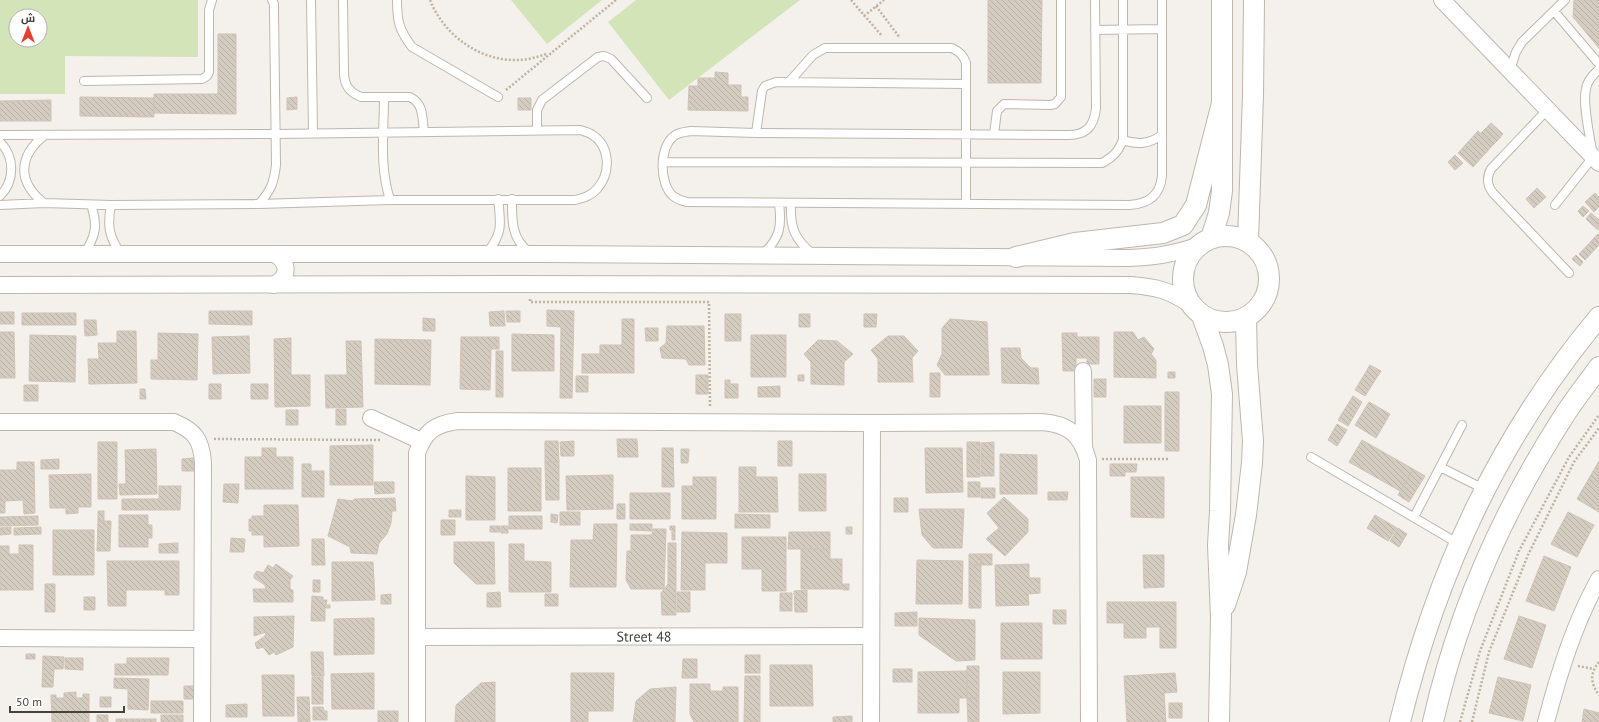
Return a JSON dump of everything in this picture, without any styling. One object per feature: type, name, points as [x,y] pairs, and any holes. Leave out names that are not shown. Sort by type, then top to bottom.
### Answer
[{"type":"street","points":[[1218,719],[1221,617],[1218,545],[1222,394],[1218,365],[1213,346],[1196,310],[1183,290],[1182,273],[1187,258],[1204,242],[1219,213],[1222,191],[1222,0]]},
{"type":"street","points":[[1248,240],[1254,96],[1254,0]]},
{"type":"street","points":[[1442,0],[1596,160]]},
{"type":"street","points":[[1016,257],[1075,243],[1163,234],[1183,225],[1196,205],[1222,103]]},
{"type":"street","points":[[0,254],[532,254],[1151,257],[1173,254],[1224,235],[1237,236],[1248,240],[1262,254],[1269,271],[1269,290],[1261,306],[1246,318],[1232,322],[1216,322],[1172,293],[1152,287],[1131,285],[531,284],[0,286]]},
{"type":"street","points":[[273,285],[280,282],[284,277],[286,270],[281,258],[275,254]]},
{"type":"street","points":[[1400,722],[1410,681],[1432,611],[1459,544],[1484,489],[1526,416],[1573,348],[1599,317]]},
{"type":"street","points":[[1221,617],[1236,572],[1246,515],[1252,463],[1253,441],[1247,365],[1246,318]]},
{"type":"street","points":[[1433,722],[1457,637],[1485,562],[1520,491],[1558,425],[1599,367]]},
{"type":"street","points":[[1082,371],[1086,453],[1089,722]]},
{"type":"street","points":[[371,418],[421,441]]},
{"type":"street","points":[[417,722],[417,453],[421,441],[431,430],[444,423],[458,421],[1055,423],[1067,428],[1077,436],[1086,453]]},
{"type":"street","points":[[0,422],[174,422],[186,427],[198,439],[202,449],[203,462],[202,722]]},
{"type":"street","points":[[871,722],[870,636],[872,423]]},
{"type":"street","points":[[1546,722],[1573,636],[1590,596],[1599,580]]},
{"type":"street","name":"Street 48","points":[[417,637],[870,636]]},
{"type":"street","points":[[0,638],[202,639]]},
{"type":"lane","points":[[84,81],[202,79],[207,76],[209,72],[209,10],[212,0]]},
{"type":"lane","points":[[260,204],[269,193],[274,180],[276,108],[274,79],[274,4],[272,0]]},
{"type":"lane","points":[[311,0],[313,133]]},
{"type":"lane","points":[[344,0],[344,81],[347,88],[353,94],[361,97],[410,97],[416,100],[422,113],[424,132]]},
{"type":"lane","points":[[397,0],[398,23],[403,36],[412,47],[498,97]]},
{"type":"lane","points":[[994,134],[997,111],[1004,104],[1050,105],[1055,104],[1061,97],[1061,0]]},
{"type":"lane","points":[[1095,0],[1095,117],[1092,125],[1085,131],[1076,135],[682,132],[674,136],[667,143],[663,152],[665,182],[667,189],[672,196],[687,202],[1129,206],[1145,203],[1156,195],[1162,182],[1162,0]]},
{"type":"lane","points":[[663,162],[1102,163],[1112,158],[1119,150],[1123,140],[1123,0]]},
{"type":"lane","points":[[1510,70],[1516,52],[1522,42],[1566,0]]},
{"type":"lane","points":[[1554,11],[1599,64]]},
{"type":"lane","points":[[1095,30],[1162,29]]},
{"type":"lane","points":[[789,82],[814,55],[825,48],[952,48],[959,51],[964,57],[966,63],[966,204]]},
{"type":"lane","points":[[537,130],[537,110],[542,100],[598,57],[604,56],[611,59],[647,98]]},
{"type":"lane","points":[[1555,205],[1596,160],[1586,104],[1586,90],[1591,77],[1599,69]]},
{"type":"lane","points":[[756,133],[762,91],[770,83],[966,84]]},
{"type":"lane","points":[[384,96],[382,162],[383,175],[390,200]]},
{"type":"lane","points":[[1548,109],[1491,169],[1487,182],[1493,193],[1569,273]]},
{"type":"lane","points":[[0,135],[275,134],[384,131],[424,132],[580,130],[592,135],[602,144],[607,157],[607,169],[603,180],[596,190],[586,197],[575,200],[498,199],[390,200],[260,204],[0,205]]},
{"type":"lane","points":[[44,204],[28,187],[24,165],[28,153],[35,143],[45,135]]},
{"type":"lane","points":[[1123,140],[1143,144],[1154,141],[1162,135]]},
{"type":"lane","points":[[0,142],[8,153],[12,165],[11,179],[5,191],[0,196]]},
{"type":"lane","points":[[486,254],[494,244],[499,232],[500,220],[498,199]]},
{"type":"lane","points":[[512,199],[512,227],[516,238],[523,247],[532,254]]},
{"type":"lane","points":[[762,255],[773,245],[779,232],[781,219],[779,203]]},
{"type":"lane","points":[[791,204],[790,218],[794,233],[802,246],[814,255]]},
{"type":"lane","points":[[84,254],[91,243],[95,231],[95,217],[91,205]]},
{"type":"lane","points":[[111,205],[108,218],[109,231],[121,254]]},
{"type":"lane","points":[[1414,517],[1462,425]]},
{"type":"lane","points":[[1311,457],[1459,544]]},
{"type":"lane","points":[[1440,467],[1484,489]]},
{"type":"path","points":[[430,0],[435,12],[447,30],[464,44],[484,54],[505,59],[527,59],[549,54]]},
{"type":"path","points":[[498,97],[616,0]]},
{"type":"path","points":[[851,0],[892,48]]},
{"type":"path","points":[[864,16],[884,0]]},
{"type":"path","points":[[876,6],[909,48]]},
{"type":"path","points":[[531,284],[530,302],[709,302],[710,422]]},
{"type":"path","points":[[1460,722],[1480,651],[1519,551],[1569,457],[1599,415]]},
{"type":"path","points":[[1472,722],[1490,652],[1528,555],[1574,462],[1599,428]]},
{"type":"path","points":[[198,439],[381,440]]},
{"type":"path","points":[[1086,453],[1169,459]]},
{"type":"path","points":[[1599,662],[1594,669],[1592,678],[1593,688],[1599,695]]},
{"type":"green space","points":[[0,0],[198,0],[198,57],[65,56],[65,94],[0,94]]},
{"type":"green space","points":[[511,0],[602,0],[547,44]]},
{"type":"green space","points":[[636,0],[800,0],[669,100],[608,22]]},
{"type":"building","points":[[988,0],[1042,0],[1041,83],[988,83]]},
{"type":"building","points":[[1574,0],[1599,0],[1599,48],[1573,17]]},
{"type":"building","points":[[218,34],[236,34],[236,114],[154,113],[154,94],[218,94]]},
{"type":"building","points":[[715,72],[728,73],[728,85],[741,85],[741,97],[748,97],[748,111],[688,110],[689,86],[698,86],[698,78],[715,78]]},
{"type":"building","points":[[80,97],[154,98],[154,117],[80,116]]},
{"type":"building","points":[[297,97],[297,109],[287,110],[287,98]]},
{"type":"building","points":[[518,98],[531,98],[531,110],[518,110]]},
{"type":"building","points":[[51,100],[51,121],[0,121],[0,101]]},
{"type":"building","points":[[1491,123],[1503,134],[1498,140],[1486,128]]},
{"type":"building","points":[[1486,128],[1498,140],[1493,145],[1481,133]]},
{"type":"building","points":[[1478,131],[1493,145],[1473,167],[1458,153]]},
{"type":"building","points":[[1455,155],[1463,163],[1455,170],[1448,162]]},
{"type":"building","points":[[1537,188],[1546,197],[1534,208],[1526,199]]},
{"type":"building","points":[[1595,193],[1599,197],[1599,207],[1594,212],[1585,202]]},
{"type":"building","points":[[1583,206],[1589,211],[1583,217],[1578,211]]},
{"type":"building","points":[[1591,213],[1599,220],[1598,230],[1586,219]]},
{"type":"building","points":[[1598,234],[1599,245],[1585,260],[1579,254]]},
{"type":"building","points":[[1576,255],[1583,262],[1580,266],[1572,259]]},
{"type":"building","points":[[547,310],[574,311],[572,398],[560,398],[561,327],[547,326]]},
{"type":"building","points":[[209,311],[252,311],[252,325],[209,324]]},
{"type":"building","points":[[504,311],[505,326],[490,326],[489,312]]},
{"type":"building","points":[[506,311],[520,311],[520,322],[507,322]]},
{"type":"building","points":[[0,312],[14,312],[14,324],[0,324]]},
{"type":"building","points":[[22,313],[76,313],[76,325],[22,325]]},
{"type":"building","points":[[725,314],[741,314],[741,341],[725,341]]},
{"type":"building","points":[[799,314],[810,314],[810,327],[799,327]]},
{"type":"building","points":[[864,314],[877,314],[876,327],[864,327]]},
{"type":"building","points":[[423,318],[435,319],[435,331],[423,331]]},
{"type":"building","points":[[622,319],[634,319],[634,373],[582,373],[582,354],[600,354],[600,345],[622,345]]},
{"type":"building","points":[[950,319],[987,322],[989,375],[945,375],[937,365],[942,354],[942,328]]},
{"type":"building","points":[[84,320],[96,320],[97,335],[85,336]]},
{"type":"building","points":[[667,326],[704,326],[705,365],[689,365],[686,359],[662,358],[660,348],[666,343]]},
{"type":"building","points":[[645,328],[658,328],[658,341],[646,341]]},
{"type":"building","points":[[117,331],[136,331],[137,383],[89,384],[88,359],[99,359],[98,343],[117,343]]},
{"type":"building","points":[[0,332],[14,332],[15,378],[0,378]]},
{"type":"building","points":[[1114,332],[1133,332],[1138,340],[1144,337],[1154,349],[1151,354],[1156,360],[1156,378],[1114,377]]},
{"type":"building","points":[[158,333],[198,334],[197,380],[151,379],[151,360],[158,360]]},
{"type":"building","points":[[1062,333],[1077,333],[1077,337],[1099,337],[1099,364],[1087,364],[1087,358],[1076,358],[1076,371],[1063,371]]},
{"type":"building","points":[[512,334],[554,335],[554,371],[512,371]]},
{"type":"building","points":[[30,335],[76,336],[75,382],[29,381]]},
{"type":"building","points":[[751,335],[786,335],[786,377],[751,377]]},
{"type":"building","points":[[249,336],[250,373],[213,374],[212,337]]},
{"type":"building","points":[[888,336],[904,336],[918,351],[912,358],[913,382],[878,382],[878,359],[871,350]]},
{"type":"building","points":[[461,337],[499,337],[499,349],[491,349],[490,390],[460,389]]},
{"type":"building","points":[[291,338],[291,375],[310,375],[310,406],[275,407],[274,339]]},
{"type":"building","points":[[375,339],[431,340],[430,385],[375,384]]},
{"type":"building","points":[[818,340],[837,341],[853,354],[844,362],[844,385],[811,384],[811,362],[804,354]]},
{"type":"building","points":[[346,341],[361,341],[363,407],[326,408],[325,375],[347,375]]},
{"type":"building","points":[[1001,348],[1020,348],[1021,358],[1031,368],[1038,368],[1039,384],[1002,383]]},
{"type":"building","points":[[496,351],[503,351],[503,397],[496,397]]},
{"type":"building","points":[[1370,365],[1381,371],[1365,396],[1355,390]]},
{"type":"building","points":[[1168,372],[1175,372],[1175,378],[1168,378]]},
{"type":"building","points":[[930,373],[940,373],[940,397],[930,397]]},
{"type":"building","points":[[696,375],[708,375],[708,394],[696,394]]},
{"type":"building","points":[[798,375],[804,375],[804,381],[798,381]]},
{"type":"building","points":[[576,376],[588,376],[588,392],[576,392]]},
{"type":"building","points":[[1094,379],[1106,379],[1106,397],[1094,397]]},
{"type":"building","points":[[725,380],[730,380],[730,384],[738,384],[738,398],[725,398]]},
{"type":"building","points":[[209,384],[221,384],[221,399],[209,399]]},
{"type":"building","points":[[251,384],[268,384],[268,399],[251,399]]},
{"type":"building","points":[[24,385],[38,385],[38,401],[24,401]]},
{"type":"building","points":[[780,386],[780,397],[758,397],[758,387]]},
{"type":"building","points":[[140,389],[145,389],[146,399],[140,399]]},
{"type":"building","points":[[1165,392],[1179,392],[1179,451],[1165,451]]},
{"type":"building","points":[[1353,396],[1362,402],[1348,426],[1338,420]]},
{"type":"building","points":[[1369,402],[1390,414],[1376,438],[1355,425]]},
{"type":"building","points":[[1124,406],[1161,406],[1161,443],[1124,443]]},
{"type":"building","points":[[336,409],[346,409],[346,425],[336,425]]},
{"type":"building","points":[[286,410],[298,410],[298,425],[286,425]]},
{"type":"building","points":[[1337,424],[1347,430],[1337,446],[1328,440]]},
{"type":"building","points":[[617,439],[637,439],[638,457],[618,457]]},
{"type":"building","points":[[1362,440],[1413,469],[1400,491],[1349,462]]},
{"type":"building","points":[[545,441],[558,441],[559,462],[545,462]]},
{"type":"building","points":[[574,441],[574,456],[561,456],[560,442]]},
{"type":"building","points":[[778,441],[792,441],[792,466],[778,466]]},
{"type":"building","points":[[98,442],[117,442],[117,499],[98,499]]},
{"type":"building","points":[[967,442],[980,442],[980,460],[967,459]]},
{"type":"building","points":[[994,442],[994,457],[981,457],[981,443]]},
{"type":"building","points":[[373,445],[373,485],[330,485],[330,446]]},
{"type":"building","points":[[262,448],[276,448],[276,457],[293,457],[293,489],[245,489],[245,457],[262,457]]},
{"type":"building","points":[[662,448],[673,448],[674,487],[662,487]]},
{"type":"building","points":[[925,448],[962,448],[963,492],[926,493]]},
{"type":"building","points":[[156,449],[157,494],[120,495],[119,484],[126,484],[125,450]]},
{"type":"building","points":[[681,449],[689,449],[688,463],[681,463]]},
{"type":"building","points":[[1000,454],[1037,455],[1037,494],[1000,494]]},
{"type":"building","points":[[981,457],[994,457],[994,476],[981,476]]},
{"type":"building","points":[[193,458],[194,471],[182,471],[182,459]]},
{"type":"building","points":[[59,459],[59,469],[41,469],[41,460]]},
{"type":"building","points":[[967,459],[980,460],[980,477],[967,477]]},
{"type":"building","points":[[1599,461],[1599,512],[1577,499]]},
{"type":"building","points":[[17,462],[34,462],[35,513],[24,514],[23,500],[5,501],[5,513],[0,513],[0,470],[17,470]]},
{"type":"building","points":[[545,462],[559,462],[559,500],[546,500]]},
{"type":"building","points":[[302,464],[311,464],[311,497],[302,497]]},
{"type":"building","points":[[1110,464],[1137,464],[1136,472],[1125,472],[1125,476],[1110,476]]},
{"type":"building","points":[[739,467],[756,467],[756,477],[777,477],[778,512],[739,512]]},
{"type":"building","points":[[508,468],[541,468],[541,511],[508,511]]},
{"type":"building","points":[[1413,469],[1425,476],[1409,502],[1398,495]]},
{"type":"building","points":[[311,471],[324,471],[324,497],[311,497]]},
{"type":"building","points":[[91,474],[91,507],[78,507],[78,513],[66,514],[66,508],[50,508],[49,475]]},
{"type":"building","points":[[799,474],[826,474],[826,511],[799,511]]},
{"type":"building","points":[[613,475],[613,509],[567,510],[566,476]]},
{"type":"building","points":[[466,476],[495,477],[495,520],[466,520]]},
{"type":"building","points":[[693,477],[716,477],[716,519],[682,519],[682,486],[693,486]]},
{"type":"building","points":[[1131,477],[1164,477],[1164,518],[1131,517]]},
{"type":"building","points":[[374,482],[394,482],[394,493],[375,494]]},
{"type":"building","points":[[968,482],[980,482],[980,497],[968,497]]},
{"type":"building","points":[[224,484],[239,484],[238,503],[223,502]]},
{"type":"building","points":[[159,486],[181,486],[180,510],[122,510],[122,499],[159,499]]},
{"type":"building","points":[[981,488],[995,488],[995,498],[981,498]]},
{"type":"building","points":[[1048,492],[1068,492],[1067,500],[1048,500]]},
{"type":"building","points":[[630,493],[670,493],[670,519],[630,519]]},
{"type":"building","points":[[1004,497],[1028,519],[1028,532],[1005,556],[986,539],[999,528],[987,513]]},
{"type":"building","points":[[395,498],[396,511],[392,511],[391,523],[387,534],[379,543],[377,554],[351,553],[350,547],[328,536],[338,499],[353,501],[354,499]]},
{"type":"building","points":[[894,498],[908,498],[908,512],[894,512]]},
{"type":"building","points":[[617,504],[625,504],[625,519],[617,519]]},
{"type":"building","points":[[264,505],[298,505],[299,546],[264,547],[264,535],[252,535],[252,531],[249,531],[249,519],[252,519],[252,516],[264,516]]},
{"type":"building","points":[[919,509],[964,509],[962,548],[933,548],[922,535]]},
{"type":"building","points":[[449,510],[461,510],[461,517],[449,517]]},
{"type":"building","points":[[98,511],[104,511],[104,521],[98,521]]},
{"type":"building","points":[[560,512],[580,512],[580,525],[560,525]]},
{"type":"building","points":[[1568,512],[1594,525],[1577,557],[1551,544]]},
{"type":"building","points":[[551,514],[558,515],[557,523],[551,522]]},
{"type":"building","points":[[735,514],[770,515],[770,528],[735,528]]},
{"type":"building","points":[[119,515],[148,515],[148,525],[152,525],[152,538],[148,538],[148,547],[119,547]]},
{"type":"building","points":[[1375,515],[1397,528],[1388,541],[1367,528]]},
{"type":"building","points":[[38,516],[38,525],[0,526],[0,517]]},
{"type":"building","points":[[509,516],[542,516],[542,529],[509,529]]},
{"type":"building","points":[[441,520],[455,520],[455,535],[441,535]]},
{"type":"building","points":[[98,521],[111,521],[110,551],[97,551]]},
{"type":"building","points":[[594,524],[617,524],[616,587],[570,587],[571,540],[593,540]]},
{"type":"building","points":[[630,524],[652,524],[652,531],[630,530]]},
{"type":"building","points":[[490,526],[500,526],[500,532],[490,532]]},
{"type":"building","points":[[501,526],[508,526],[508,533],[501,533]]},
{"type":"building","points":[[670,526],[675,526],[675,540],[672,540],[672,530],[670,530]]},
{"type":"building","points":[[11,527],[11,534],[0,535],[0,528]]},
{"type":"building","points":[[41,527],[41,534],[14,535],[14,528]]},
{"type":"building","points":[[846,527],[852,527],[852,534],[846,534]]},
{"type":"building","points":[[1398,528],[1407,534],[1399,547],[1390,541]]},
{"type":"building","points":[[653,529],[666,529],[664,589],[631,589],[626,580],[627,551],[631,551],[631,535],[652,535]]},
{"type":"building","points":[[53,530],[94,530],[94,575],[53,575]]},
{"type":"building","points":[[682,532],[727,533],[727,563],[705,563],[705,590],[681,590]]},
{"type":"building","points":[[789,532],[830,532],[830,549],[788,549]]},
{"type":"building","points":[[742,537],[786,537],[786,591],[762,591],[762,569],[742,569]]},
{"type":"building","points":[[231,538],[245,539],[244,552],[230,552]]},
{"type":"building","points":[[312,539],[324,539],[325,565],[312,565]]},
{"type":"building","points":[[454,542],[494,542],[495,584],[476,584],[454,563]]},
{"type":"building","points":[[178,543],[178,553],[159,553],[159,544]]},
{"type":"building","points":[[668,543],[676,543],[676,615],[662,615],[661,593],[668,584]]},
{"type":"building","points":[[509,544],[524,544],[524,561],[551,562],[551,592],[509,592]]},
{"type":"building","points":[[19,545],[33,545],[33,590],[0,590],[0,546],[9,546],[9,554],[19,554]]},
{"type":"building","points":[[801,549],[830,549],[830,559],[842,559],[842,589],[801,589]]},
{"type":"building","points":[[969,554],[981,554],[981,565],[969,565]]},
{"type":"building","points":[[981,554],[992,554],[992,565],[981,565]]},
{"type":"building","points":[[1143,555],[1164,555],[1164,587],[1144,588]]},
{"type":"building","points":[[1544,556],[1571,567],[1554,611],[1526,601]]},
{"type":"building","points":[[917,560],[963,561],[962,604],[916,604]]},
{"type":"building","points":[[107,561],[179,561],[179,595],[165,595],[165,590],[126,590],[126,606],[108,606]]},
{"type":"building","points":[[332,562],[373,562],[375,600],[332,601]]},
{"type":"building","points":[[276,564],[293,576],[290,580],[290,589],[293,590],[293,602],[254,602],[253,589],[266,589],[265,585],[254,578],[254,575],[257,571],[263,573],[268,565],[273,568]]},
{"type":"building","points":[[1029,564],[1029,578],[1040,578],[1040,593],[1028,594],[1029,605],[996,606],[995,565]]},
{"type":"building","points":[[969,565],[981,565],[981,608],[969,608]]},
{"type":"building","points":[[313,580],[320,580],[320,592],[313,592]]},
{"type":"building","points":[[45,584],[55,584],[55,612],[45,612]]},
{"type":"building","points":[[842,584],[849,584],[849,590],[843,590]]},
{"type":"building","points":[[807,590],[807,612],[795,612],[794,591]]},
{"type":"building","points":[[500,592],[501,607],[487,607],[487,593]]},
{"type":"building","points":[[677,592],[690,592],[690,612],[677,612]]},
{"type":"building","points":[[780,593],[792,593],[792,611],[780,611]]},
{"type":"building","points":[[391,594],[391,604],[381,604],[381,595]]},
{"type":"building","points":[[545,594],[558,594],[558,606],[545,606]]},
{"type":"building","points":[[312,596],[323,597],[323,600],[327,600],[326,605],[330,605],[330,608],[325,608],[325,621],[311,621]]},
{"type":"building","points":[[84,597],[95,597],[95,610],[84,610]]},
{"type":"building","points":[[1107,602],[1176,602],[1176,648],[1160,648],[1160,627],[1146,627],[1146,638],[1124,638],[1124,623],[1107,623]]},
{"type":"building","points":[[1053,610],[1066,610],[1066,624],[1053,624]]},
{"type":"building","points":[[917,612],[917,626],[895,626],[895,613]]},
{"type":"building","points":[[294,616],[293,647],[276,655],[274,652],[269,655],[263,647],[257,649],[255,643],[265,636],[266,632],[254,636],[254,617]]},
{"type":"building","points":[[1519,616],[1546,625],[1532,668],[1504,659]]},
{"type":"building","points":[[374,618],[374,654],[334,655],[334,619]]},
{"type":"building","points":[[919,618],[975,620],[975,660],[956,661],[919,635]]},
{"type":"building","points":[[1001,623],[1042,623],[1042,659],[1001,659]]},
{"type":"building","points":[[311,652],[323,652],[324,676],[312,676]]},
{"type":"building","points":[[26,654],[35,654],[35,659],[26,659]]},
{"type":"building","points":[[745,655],[760,655],[760,673],[745,673]]},
{"type":"building","points":[[43,656],[64,657],[63,669],[54,669],[53,687],[42,687]]},
{"type":"building","points":[[65,658],[83,658],[83,670],[65,669]]},
{"type":"building","points":[[127,658],[169,658],[168,675],[115,675],[115,664],[127,664]]},
{"type":"building","points":[[683,659],[697,659],[697,678],[682,678]]},
{"type":"building","points":[[770,665],[812,665],[813,706],[770,706]]},
{"type":"building","points":[[967,666],[979,666],[979,697],[967,698]]},
{"type":"building","points":[[893,669],[912,669],[912,682],[893,682]]},
{"type":"building","points":[[967,671],[967,698],[959,698],[959,713],[918,713],[918,672]]},
{"type":"building","points":[[1003,672],[1040,672],[1040,713],[1003,714]]},
{"type":"building","points":[[374,673],[374,709],[332,709],[331,674]]},
{"type":"building","points":[[571,673],[614,673],[613,711],[588,711],[588,722],[571,722]]},
{"type":"building","points":[[1175,673],[1177,692],[1164,693],[1166,722],[1127,722],[1124,676]]},
{"type":"building","points":[[262,675],[294,675],[294,716],[263,716]]},
{"type":"building","points":[[745,676],[760,676],[760,722],[744,722]]},
{"type":"building","points":[[312,677],[323,677],[323,704],[312,704]]},
{"type":"building","points":[[1498,677],[1531,685],[1523,721],[1489,713]]},
{"type":"building","points":[[114,678],[149,679],[148,710],[128,709],[128,689],[114,688]]},
{"type":"building","points":[[495,682],[495,722],[455,722],[456,705],[481,683]]},
{"type":"building","points":[[690,684],[710,684],[710,691],[723,691],[723,687],[738,687],[738,722],[694,722],[690,714]]},
{"type":"building","points":[[184,686],[195,686],[195,699],[184,699]]},
{"type":"building","points":[[676,687],[675,722],[633,722],[636,701],[650,689]]},
{"type":"building","points":[[76,692],[76,698],[83,698],[83,694],[89,694],[89,722],[52,722],[51,695],[56,695],[56,698],[64,698],[64,693]]},
{"type":"building","points":[[100,697],[111,697],[111,707],[100,707]]},
{"type":"building","points":[[297,697],[309,697],[310,719],[298,719]]},
{"type":"building","points":[[979,697],[979,722],[968,722],[967,698]]},
{"type":"building","points":[[151,701],[183,701],[183,713],[151,713]]},
{"type":"building","points":[[1169,703],[1182,703],[1182,718],[1169,718]]},
{"type":"building","points":[[247,704],[247,717],[226,717],[226,705]]},
{"type":"building","points":[[313,707],[323,707],[324,711],[327,711],[327,720],[313,720]]},
{"type":"building","points":[[1584,709],[1599,713],[1599,722],[1582,722]]},
{"type":"building","points":[[378,711],[398,711],[398,722],[378,722]]},
{"type":"building","points":[[97,715],[108,715],[108,722],[97,722]]},
{"type":"building","points":[[161,715],[183,715],[183,722],[161,722]]},
{"type":"building","points":[[852,716],[852,722],[833,722],[833,717]]},
{"type":"building","points":[[116,719],[156,719],[156,722],[116,722]]},
{"type":"building","points":[[298,719],[310,719],[310,722],[298,722]]}]
